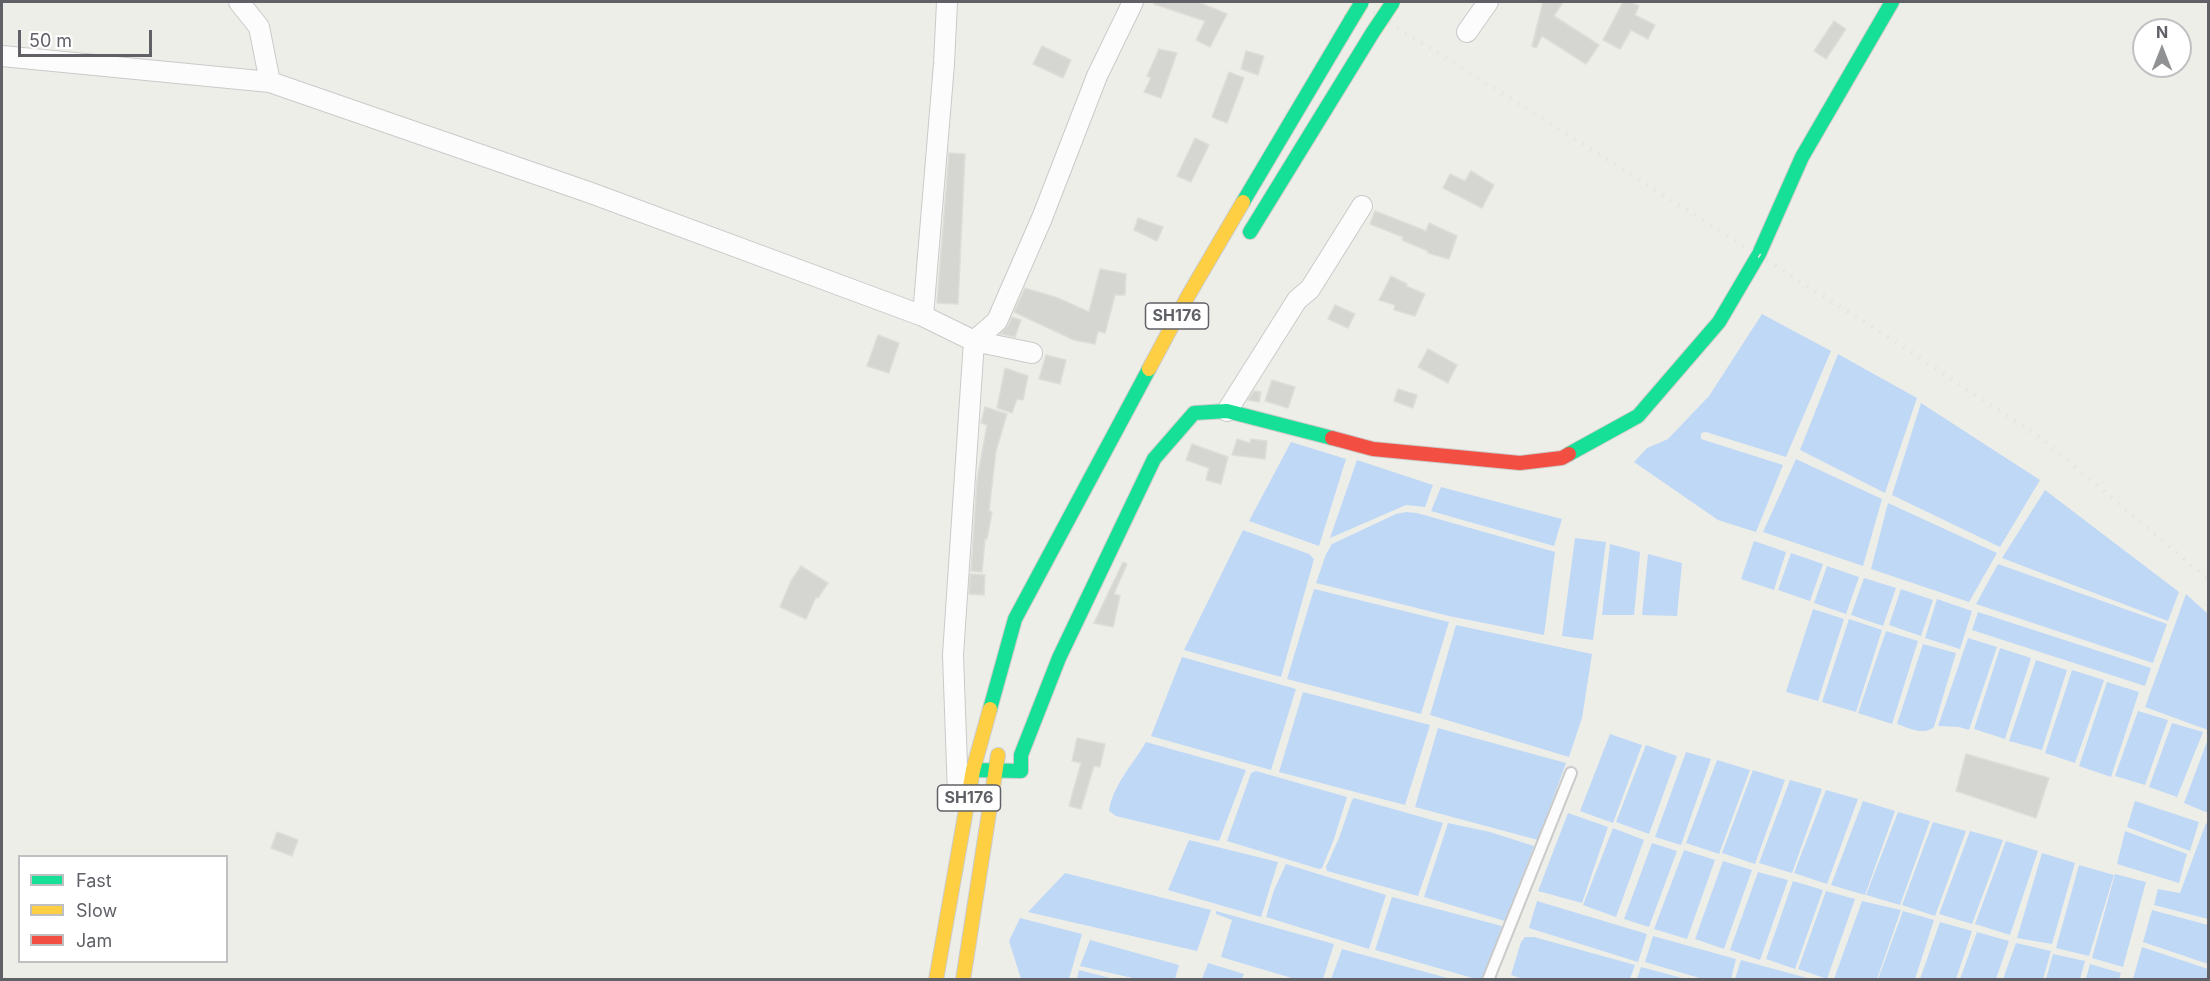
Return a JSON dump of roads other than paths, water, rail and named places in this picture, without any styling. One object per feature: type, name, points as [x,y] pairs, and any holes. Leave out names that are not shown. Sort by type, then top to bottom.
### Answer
[{"type":"main road","name":"SH176","points":[[936,980],[973,770],[1015,620],[1188,296],[1362,2]]},
{"type":"main road","points":[[1244,242],[1393,2]]},
{"type":"main road","points":[[973,770],[1021,771],[1021,755],[1059,658],[1154,459],[1194,413],[1227,411],[1373,449],[1520,463],[1562,458],[1638,416],[1719,322],[1759,254],[1802,157],[1892,2]]},
{"type":"main road","points":[[963,980],[1001,738]]},
{"type":"street","points":[[239,2],[259,27],[270,82]]},
{"type":"street","points":[[923,316],[947,2]]},
{"type":"street","points":[[960,847],[953,655],[974,341],[998,321],[1042,218],[1097,76],[1133,2]]},
{"type":"street","points":[[1467,32],[1488,2]]},
{"type":"street","points":[[2,56],[270,82],[591,193],[923,316],[974,341],[1032,353]]},
{"type":"street","points":[[1227,411],[1297,300],[1310,289],[1362,206]]},
{"type":"lane","points":[[1488,980],[1571,773]]},
{"type":"water","points":[[1762,314],[1831,351],[1786,457],[1706,432],[1701,433],[1701,439],[1783,465],[1756,532],[1718,520],[1634,462],[1647,448],[1668,439],[1709,396]]},
{"type":"water","points":[[1838,354],[1917,398],[1885,493],[1800,450]]},
{"type":"water","points":[[1921,403],[2040,480],[2000,547],[1892,495]]},
{"type":"water","points":[[1291,442],[1346,459],[1319,546],[1249,521]]},
{"type":"water","points":[[1796,459],[1882,499],[1863,566],[1763,532]]},
{"type":"water","points":[[1357,460],[1433,485],[1425,507],[1406,505],[1330,538]]},
{"type":"water","points":[[1441,487],[1562,519],[1554,546],[1431,511]]},
{"type":"water","points":[[2045,490],[2179,592],[2168,621],[2002,558]]},
{"type":"water","points":[[1888,503],[1997,553],[1969,602],[1871,569]]},
{"type":"water","points":[[1417,513],[1555,552],[1544,635],[1449,616],[1316,583],[1332,544],[1396,514]]},
{"type":"water","points":[[1243,530],[1309,554],[1314,559],[1281,677],[1184,650]]},
{"type":"water","points":[[1575,538],[1606,542],[1593,640],[1562,636]]},
{"type":"water","points":[[1754,541],[1786,552],[1774,590],[1741,579]]},
{"type":"water","points":[[1610,544],[1640,552],[1634,615],[1602,615]]},
{"type":"water","points":[[1791,553],[1823,564],[1810,601],[1778,590]]},
{"type":"water","points":[[1648,554],[1682,563],[1677,616],[1642,615]]},
{"type":"water","points":[[1998,564],[2167,624],[2153,663],[1976,604]]},
{"type":"water","points":[[1827,566],[1859,577],[1846,614],[1814,603]]},
{"type":"water","points":[[1864,578],[1896,588],[1883,626],[1851,615]]},
{"type":"water","points":[[1314,589],[1449,622],[1421,714],[1287,679]]},
{"type":"water","points":[[1901,589],[1933,600],[1921,636],[1889,625]]},
{"type":"water","points":[[2186,594],[2208,614],[2208,730],[2145,707]]},
{"type":"water","points":[[1937,599],[1972,611],[1960,649],[1925,638]]},
{"type":"water","points":[[1813,609],[1844,619],[1818,701],[1786,692]]},
{"type":"water","points":[[1978,612],[2151,668],[2145,686],[1972,630]]},
{"type":"water","points":[[1849,619],[1882,630],[1856,712],[1822,702]]},
{"type":"water","points":[[1456,625],[1592,654],[1582,718],[1569,757],[1430,715]]},
{"type":"water","points":[[1886,631],[1918,641],[1892,724],[1858,713]]},
{"type":"water","points":[[1968,638],[1997,647],[1969,730],[1938,726]]},
{"type":"water","points":[[1923,644],[1956,653],[1934,727],[1921,731],[1897,724]]},
{"type":"water","points":[[2000,648],[2031,658],[2005,739],[1974,729]]},
{"type":"water","points":[[1182,657],[1296,689],[1271,770],[1151,736]]},
{"type":"water","points":[[2036,660],[2067,670],[2042,750],[2009,741]]},
{"type":"water","points":[[2072,670],[2104,680],[2075,763],[2045,753]]},
{"type":"water","points":[[2107,682],[2139,692],[2111,777],[2079,766]]},
{"type":"water","points":[[1303,692],[1430,725],[1405,805],[1279,772]]},
{"type":"water","points":[[2138,711],[2168,720],[2145,785],[2115,776]]},
{"type":"water","points":[[2172,723],[2203,732],[2177,797],[2149,787]]},
{"type":"water","points":[[1438,728],[1566,763],[1538,840],[1415,807]]},
{"type":"water","points":[[1610,734],[1642,745],[1613,823],[1580,811]]},
{"type":"water","points":[[2208,739],[2208,813],[2184,803]]},
{"type":"water","points":[[1146,742],[1246,770],[1219,841],[1116,816],[1109,811],[1114,793]]},
{"type":"water","points":[[1646,745],[1677,756],[1649,834],[1616,822]]},
{"type":"water","points":[[1686,752],[1711,759],[1681,845],[1655,837]]},
{"type":"water","points":[[1717,760],[1750,770],[1719,854],[1686,843]]},
{"type":"water","points":[[1753,770],[1785,780],[1755,864],[1722,853]]},
{"type":"water","points":[[1256,771],[1347,797],[1322,868],[1227,841],[1251,773]]},
{"type":"water","points":[[1790,780],[1822,789],[1792,873],[1759,863]]},
{"type":"water","points":[[1826,790],[1858,799],[1827,884],[1794,873]]},
{"type":"water","points":[[1354,798],[1443,823],[1418,896],[1327,871],[1326,867]]},
{"type":"water","points":[[1863,801],[1895,811],[1865,895],[1831,885]]},
{"type":"water","points":[[2135,801],[2199,822],[2190,851],[2127,827]]},
{"type":"water","points":[[1898,812],[1930,821],[1900,905],[1866,895]]},
{"type":"water","points":[[1568,813],[1608,827],[1582,903],[1538,891]]},
{"type":"water","points":[[1933,822],[1966,831],[1935,916],[1902,905]]},
{"type":"water","points":[[1448,823],[1490,832],[1534,846],[1505,921],[1424,897]]},
{"type":"water","points":[[2206,823],[2208,824],[2208,919],[2154,905],[2158,889],[2180,893]]},
{"type":"water","points":[[1613,828],[1644,840],[1616,917],[1583,905]]},
{"type":"water","points":[[1970,831],[2003,840],[1972,924],[1939,914]]},
{"type":"water","points":[[2125,831],[2187,854],[2179,883],[2117,864]]},
{"type":"water","points":[[1189,840],[1278,862],[1261,917],[1168,890]]},
{"type":"water","points":[[2006,841],[2038,851],[2010,935],[1975,924]]},
{"type":"water","points":[[1652,843],[1677,851],[1649,927],[1624,919]]},
{"type":"water","points":[[1684,850],[1715,860],[1687,939],[1654,929]]},
{"type":"water","points":[[2042,853],[2075,863],[2052,944],[2017,938]]},
{"type":"water","points":[[1723,861],[1752,870],[1724,949],[1695,939]]},
{"type":"water","points":[[1286,864],[1386,895],[1369,949],[1266,917],[1274,890]]},
{"type":"water","points":[[2079,865],[2114,875],[2089,956],[2056,948]]},
{"type":"water","points":[[1758,872],[1788,880],[1760,960],[1730,950]]},
{"type":"water","points":[[1065,873],[1211,910],[1197,951],[1028,912]]},
{"type":"water","points":[[2115,874],[2146,882],[2123,967],[2092,958]]},
{"type":"water","points":[[1793,881],[1823,890],[1795,969],[1766,959]]},
{"type":"water","points":[[1826,891],[1855,899],[1827,979],[1798,969]]},
{"type":"water","points":[[1392,897],[1502,926],[1484,979],[1476,979],[1375,950]]},
{"type":"water","points":[[1537,901],[1647,934],[1638,962],[1529,928]]},
{"type":"water","points":[[1862,901],[1901,910],[1877,979],[1834,979]]},
{"type":"water","points":[[2152,910],[2208,925],[2208,964],[2143,942]]},
{"type":"water","points":[[1216,911],[1334,944],[1323,979],[1295,979],[1221,957],[1232,920],[1216,914]]},
{"type":"water","points":[[1903,911],[1934,920],[1915,979],[1878,979]]},
{"type":"water","points":[[1020,918],[1082,934],[1069,979],[1021,979],[1009,941]]},
{"type":"water","points":[[1940,922],[1972,931],[1956,979],[1920,979]]},
{"type":"water","points":[[1977,932],[2009,941],[1996,979],[1960,979]]},
{"type":"water","points":[[1653,936],[1736,959],[1731,979],[1703,979],[1645,962]]},
{"type":"water","points":[[1525,937],[1534,937],[1635,965],[1630,979],[1526,980],[1511,975],[1521,942]]},
{"type":"water","points":[[1090,940],[1179,965],[1175,979],[1137,979],[1080,966]]},
{"type":"water","points":[[2016,943],[2051,951],[2043,979],[2003,979]]},
{"type":"water","points":[[2142,947],[2208,969],[2208,979],[2133,979]]},
{"type":"water","points":[[1342,949],[1451,979],[1331,979]]},
{"type":"water","points":[[2053,954],[2085,961],[2080,979],[2046,979]]},
{"type":"water","points":[[1741,960],[1811,979],[1735,979]]},
{"type":"water","points":[[1208,963],[1244,974],[1242,979],[1202,979]]},
{"type":"water","points":[[2090,964],[2121,973],[2119,979],[2086,979]]},
{"type":"water","points":[[1641,967],[1686,979],[1637,979]]},
{"type":"water","points":[[1079,970],[1114,979],[1077,979]]},
{"type":"railway","points":[[1357,2],[1890,338],[2043,440],[2208,579]]}]
